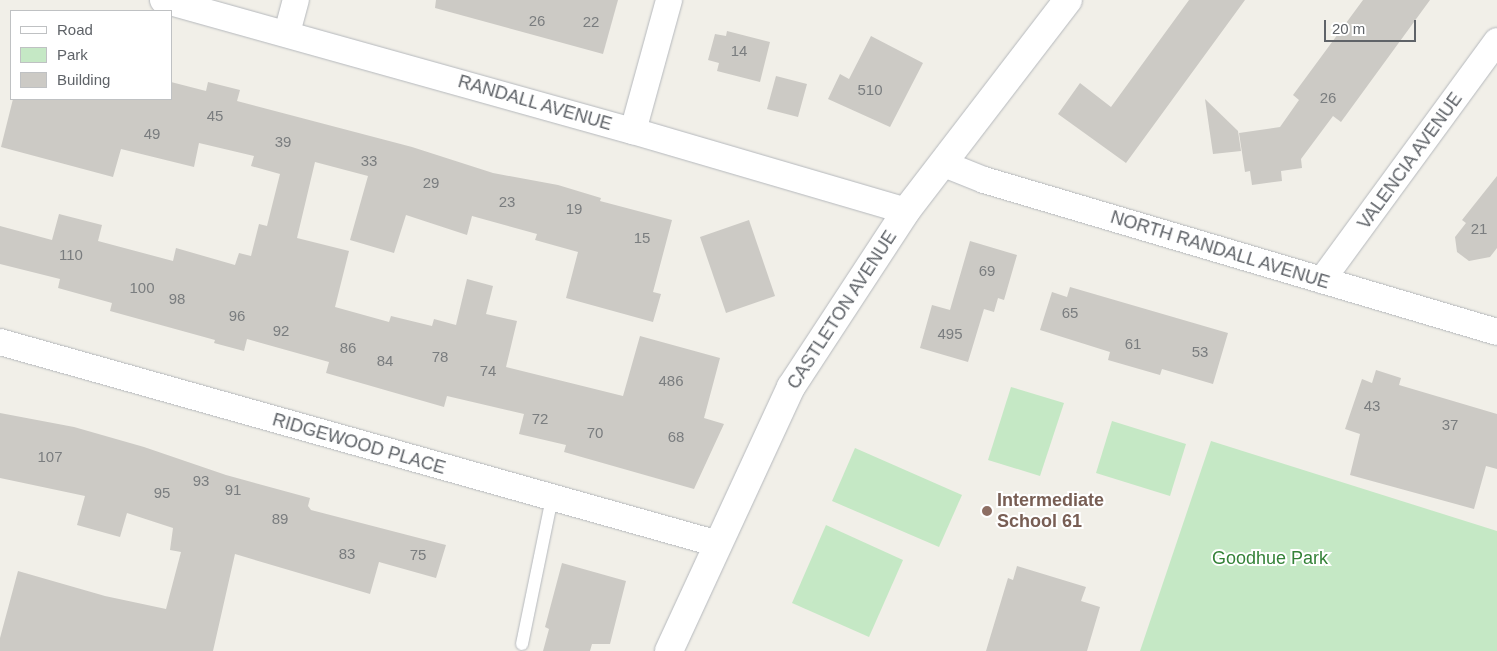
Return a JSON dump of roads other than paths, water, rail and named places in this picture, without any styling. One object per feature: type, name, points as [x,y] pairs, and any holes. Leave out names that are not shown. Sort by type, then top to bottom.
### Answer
[{"type":"street","name":"RANDALL AVENUE","points":[[163,0],[287,33],[633,131],[906,211]]},
{"type":"street","points":[[287,33],[296,0]]},
{"type":"street","points":[[633,131],[669,0]]},
{"type":"street","name":"CASTLETON AVENUE","points":[[669,651],[791,387],[906,211],[944,164],[1068,0]]},
{"type":"street","name":"VALENCIA AVENUE","points":[[1322,280],[1497,42]]},
{"type":"street","name":"NORTH RANDALL AVENUE","points":[[944,164],[984,180],[1497,332]]},
{"type":"street","name":"RIDGEWOOD PLACE","points":[[0,342],[718,544]]},
{"type":"lane","points":[[522,644],[552,498]]},
{"type":"place","name":"Intermediate School 61","points":[[987,511]]},
{"type":"park label","name":"Goodhue Park","points":[[1270,558]]}]
